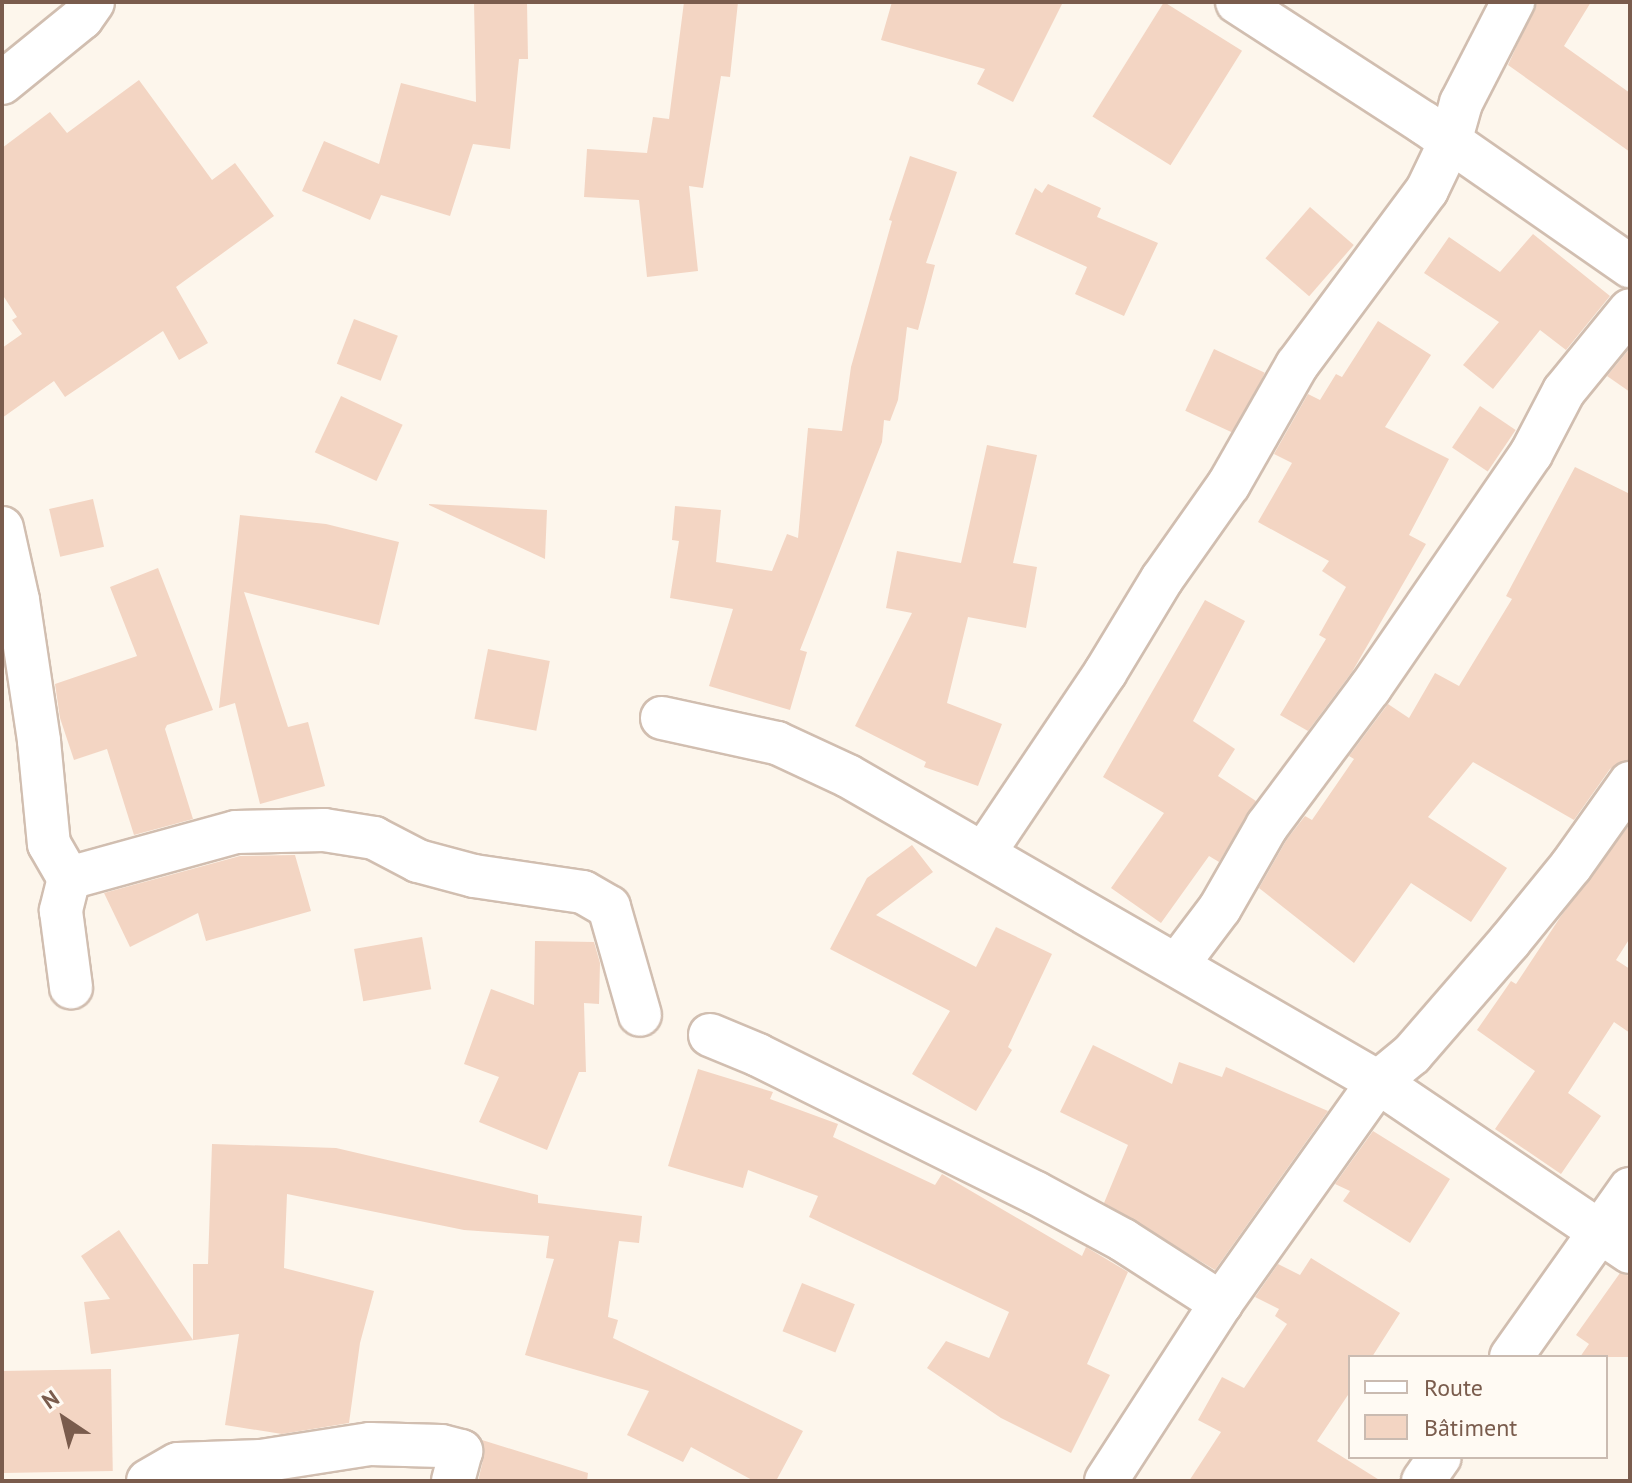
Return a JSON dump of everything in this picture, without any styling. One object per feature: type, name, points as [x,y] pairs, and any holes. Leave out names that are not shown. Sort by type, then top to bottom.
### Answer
[{"type":"street","points":[[2,83],[82,18],[93,2]]},
{"type":"street","points":[[1237,2],[1450,142],[1630,266]]},
{"type":"street","points":[[984,853],[1105,673],[1162,579],[1229,484],[1297,365],[1427,190],[1450,142],[1461,103],[1513,2]]},
{"type":"street","points":[[1177,965],[1220,908],[1267,826],[1370,688],[1531,454],[1564,391],[1630,310]]},
{"type":"street","points":[[2,528],[21,616],[39,741],[49,844],[69,878],[61,911],[71,987]]},
{"type":"street","points":[[662,718],[777,743],[848,776],[1378,1082],[1615,1242]]},
{"type":"street","points":[[1106,1481],[1221,1303],[1378,1082],[1412,1054],[1509,942],[1571,866],[1630,783]]},
{"type":"street","points":[[69,878],[236,832],[324,830],[374,838],[418,861],[474,876],[583,892],[609,907],[640,1015]]},
{"type":"street","points":[[710,1035],[772,1061],[1036,1193],[1123,1240],[1221,1303]]},
{"type":"street","points":[[1513,1355],[1615,1242],[1630,1189]]},
{"type":"street","points":[[148,1481],[178,1464],[261,1461],[370,1444],[441,1446],[461,1451],[453,1481]]},
{"type":"street","points":[[1423,1481],[1439,1459]]},
{"type":"building","points":[[474,2],[527,2],[528,59],[519,59],[510,149],[473,144],[450,216],[381,195],[370,220],[302,191],[324,141],[379,164],[401,83],[476,102]]},
{"type":"building","points":[[684,2],[738,2],[730,77],[721,76],[703,188],[689,186],[698,271],[647,277],[639,200],[584,197],[587,149],[647,153],[653,117],[669,119]]},
{"type":"building","points":[[892,2],[1063,2],[1013,102],[977,84],[985,69],[881,40]]},
{"type":"building","points":[[1164,2],[1242,51],[1170,165],[1092,116]]},
{"type":"building","points":[[1537,2],[1591,2],[1564,46],[1630,93],[1630,152],[1508,65]]},
{"type":"building","points":[[139,80],[212,180],[235,163],[274,216],[176,287],[208,343],[179,360],[163,331],[65,397],[54,381],[2,418],[2,348],[22,334],[12,320],[17,317],[2,294],[2,148],[50,112],[67,133]]},
{"type":"building","points":[[910,156],[957,172],[926,263],[935,265],[918,330],[907,327],[898,400],[890,421],[884,420],[882,442],[800,650],[807,652],[790,710],[709,686],[733,609],[670,598],[679,541],[672,540],[675,506],[721,510],[716,562],[772,571],[787,534],[798,538],[808,428],[842,431],[851,367],[892,221],[889,220]]},
{"type":"building","points":[[1048,184],[1101,208],[1097,217],[1158,243],[1124,316],[1075,294],[1087,267],[1015,234],[1035,188],[1042,193]]},
{"type":"building","points":[[1310,207],[1354,245],[1309,296],[1265,258]]},
{"type":"building","points":[[1533,234],[1610,296],[1566,350],[1540,330],[1493,389],[1463,365],[1499,322],[1424,273],[1449,237],[1500,272]]},
{"type":"building","points":[[354,319],[398,336],[381,381],[337,364]]},
{"type":"building","points":[[1378,321],[1431,355],[1385,427],[1449,459],[1409,535],[1426,544],[1352,672],[1308,731],[1280,715],[1326,639],[1319,635],[1346,587],[1322,571],[1329,561],[1258,522],[1292,463],[1274,454],[1308,394],[1320,400],[1336,374],[1342,377]]},
{"type":"building","points":[[1630,348],[1630,392],[1607,376]]},
{"type":"building","points":[[1214,349],[1265,373],[1236,434],[1185,411]]},
{"type":"building","points":[[341,396],[403,425],[376,481],[315,452]]},
{"type":"building","points":[[1480,406],[1516,430],[1488,471],[1452,447]]},
{"type":"building","points":[[987,445],[1037,455],[1013,563],[1037,567],[1026,628],[968,617],[947,703],[1002,724],[978,786],[924,767],[926,762],[855,726],[912,613],[886,608],[897,551],[961,563]]},
{"type":"building","points":[[1575,467],[1630,494],[1630,759],[1610,769],[1574,820],[1473,762],[1428,817],[1507,868],[1471,922],[1411,883],[1354,963],[1259,888],[1287,839],[1305,816],[1312,820],[1354,759],[1349,756],[1388,704],[1409,718],[1435,673],[1459,686],[1512,599],[1506,596]]},
{"type":"building","points":[[93,499],[104,547],[60,557],[49,509]]},
{"type":"building","points":[[429,505],[547,510],[545,559]]},
{"type":"building","points":[[240,515],[326,524],[399,542],[379,625],[244,592],[288,727],[308,722],[325,786],[260,804],[235,703],[219,708]]},
{"type":"building","points":[[158,568],[213,710],[167,725],[165,729],[193,819],[134,835],[107,749],[74,760],[60,718],[55,684],[137,656],[110,587]]},
{"type":"building","points":[[1205,600],[1245,621],[1193,721],[1235,749],[1218,776],[1256,801],[1219,862],[1209,856],[1161,923],[1111,888],[1164,813],[1103,777]]},
{"type":"building","points":[[488,649],[550,661],[536,731],[474,719]]},
{"type":"building","points":[[1630,824],[1630,938],[1616,960],[1630,969],[1630,1033],[1614,1022],[1568,1093],[1601,1116],[1561,1174],[1495,1129],[1535,1071],[1477,1030],[1511,981],[1516,984],[1561,916]]},
{"type":"building","points":[[912,845],[933,872],[876,915],[976,967],[996,927],[1052,954],[1008,1047],[1012,1050],[976,1111],[912,1074],[950,1011],[830,949],[867,878]]},
{"type":"building","points":[[295,855],[311,911],[206,941],[198,913],[130,947],[104,893],[240,856]]},
{"type":"building","points":[[422,937],[431,989],[363,1001],[354,949]]},
{"type":"building","points":[[535,941],[594,942],[600,963],[599,1004],[584,1003],[586,1072],[579,1072],[547,1150],[479,1122],[499,1077],[464,1064],[491,989],[534,1005]]},
{"type":"building","points":[[1093,1045],[1172,1084],[1179,1062],[1222,1077],[1226,1067],[1328,1111],[1215,1270],[1104,1203],[1128,1145],[1060,1112]]},
{"type":"building","points":[[698,1069],[773,1092],[770,1099],[838,1124],[833,1137],[935,1185],[942,1174],[1082,1256],[1086,1247],[1128,1272],[1087,1364],[1110,1375],[1071,1453],[1001,1418],[927,1368],[946,1341],[989,1358],[1009,1312],[809,1217],[818,1196],[748,1170],[743,1188],[668,1166]]},
{"type":"building","points":[[1373,1131],[1450,1179],[1410,1243],[1343,1201],[1350,1191],[1335,1184]]},
{"type":"building","points":[[212,1144],[336,1148],[538,1195],[538,1203],[642,1216],[639,1243],[619,1241],[608,1317],[618,1320],[613,1338],[803,1431],[776,1481],[754,1481],[691,1447],[683,1462],[627,1435],[649,1391],[525,1355],[554,1259],[546,1258],[549,1236],[464,1230],[287,1194],[284,1268],[374,1291],[360,1343],[349,1423],[282,1434],[225,1425],[239,1334],[91,1354],[84,1302],[110,1299],[81,1256],[119,1230],[193,1340],[193,1264],[208,1264]]},
{"type":"building","points":[[1311,1258],[1400,1313],[1373,1355],[1348,1355],[1348,1395],[1317,1441],[1381,1481],[1189,1481],[1221,1432],[1198,1420],[1222,1377],[1244,1388],[1287,1324],[1275,1316],[1279,1309],[1255,1297],[1278,1264],[1300,1275]]},
{"type":"building","points":[[1620,1273],[1630,1276],[1630,1357],[1581,1355],[1589,1344],[1576,1335]]},
{"type":"building","points":[[802,1283],[855,1304],[835,1353],[783,1331]]},
{"type":"building","points":[[111,1369],[113,1471],[4,1473],[2,1371]]},
{"type":"building","points":[[482,1440],[588,1473],[587,1481],[478,1481],[484,1456]]}]
